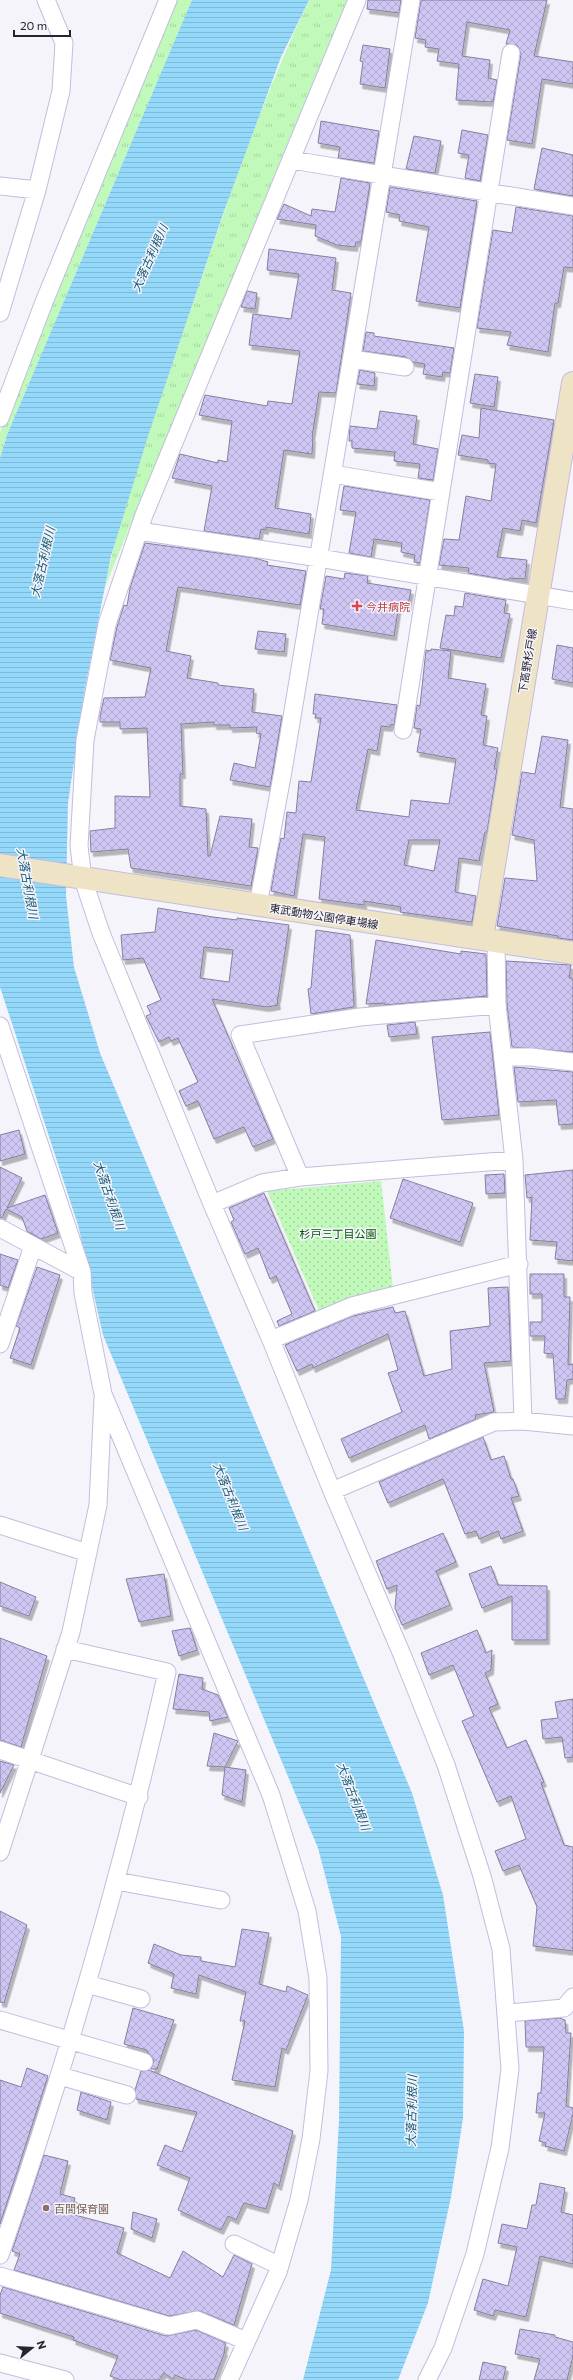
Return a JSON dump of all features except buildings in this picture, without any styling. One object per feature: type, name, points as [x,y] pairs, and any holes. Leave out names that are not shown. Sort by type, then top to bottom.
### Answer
[{"type":"main road","name":"下高野杉戸線","points":[[489,939],[538,595],[573,383]]},
{"type":"main road","name":"東武動物公園停車場線","points":[[0,865],[258,906],[489,939],[573,953]]},
{"type":"street","points":[[0,314],[37,190],[61,91],[64,59],[60,32],[46,0]]},
{"type":"street","points":[[0,418],[44,302],[168,0]]},
{"type":"street","points":[[357,0],[139,531],[107,624],[85,740],[79,846],[79,878],[212,1204],[271,1340],[332,1491],[403,1657],[448,1772],[482,1876],[501,1949],[508,2013],[510,2069],[500,2148],[489,2201],[475,2254],[453,2319],[427,2380]]},
{"type":"street","points":[[258,906],[283,771],[319,558],[411,0]]},
{"type":"street","points":[[403,730],[511,53]]},
{"type":"street","points":[[292,160],[573,206]]},
{"type":"street","points":[[0,186],[37,190]]},
{"type":"street","points":[[352,359],[405,367]]},
{"type":"street","points":[[333,474],[441,492]]},
{"type":"street","points":[[139,531],[319,558],[573,600]]},
{"type":"street","points":[[489,939],[514,1160],[519,1264],[523,1421]]},
{"type":"street","points":[[300,1177],[240,1035],[360,1017],[497,1005]]},
{"type":"street","points":[[0,1026],[82,1272],[83,1292],[103,1394],[271,1794],[307,1911],[318,1978],[319,2071],[311,2139],[299,2200],[280,2266],[230,2380]]},
{"type":"street","points":[[503,1057],[531,1057],[573,1062]]},
{"type":"street","points":[[212,1204],[262,1183],[300,1177],[514,1160]]},
{"type":"street","points":[[0,1228],[82,1272]]},
{"type":"street","points":[[0,1344],[32,1246]]},
{"type":"street","points":[[271,1340],[352,1306],[519,1264]]},
{"type":"street","points":[[0,1852],[65,1649],[88,1553],[98,1505],[103,1394]]},
{"type":"street","points":[[332,1491],[494,1422],[523,1421],[573,1426]]},
{"type":"street","points":[[0,1525],[88,1553]]},
{"type":"street","points":[[0,2255],[7,2211],[60,2076],[88,1984],[139,1797],[167,1672],[65,1649]]},
{"type":"street","points":[[0,1750],[139,1797]]},
{"type":"street","points":[[116,1881],[221,1900]]},
{"type":"street","points":[[88,1984],[141,1999]]},
{"type":"street","points":[[508,2013],[564,2008],[573,1997]]},
{"type":"street","points":[[0,2020],[70,2042],[144,2062]]},
{"type":"street","points":[[60,2076],[127,2095]]},
{"type":"street","points":[[234,2244],[280,2266]]},
{"type":"street","points":[[0,2276],[169,2326],[197,2320],[246,2341]]},
{"type":"street","points":[[0,2362],[65,2380]]},
{"type":"green space","points":[[177,0],[192,0],[7,435],[0,458],[0,433]]},
{"type":"green space","points":[[309,0],[347,0],[105,587],[120,523],[140,459],[226,207],[273,81]]},
{"type":"green space","name":"杉戸三丁目公園","points":[[381,1181],[393,1288],[320,1313],[267,1191]]},
{"type":"water","name":"大落古利根川","points":[[192,0],[309,0],[281,57],[223,214],[149,433],[111,556],[85,688],[68,803],[66,896],[74,967],[100,1053],[412,1793],[443,1895],[464,2031],[463,2118],[451,2197],[428,2303],[398,2380],[303,2380],[331,2270],[339,2120],[341,1936],[318,1848],[103,1335],[78,1225],[0,987],[0,458],[7,435]]},
{"type":"place","name":"今井病院","points":[[357,606]]},
{"type":"place","name":"百間保育園","points":[[46,2208]]}]
